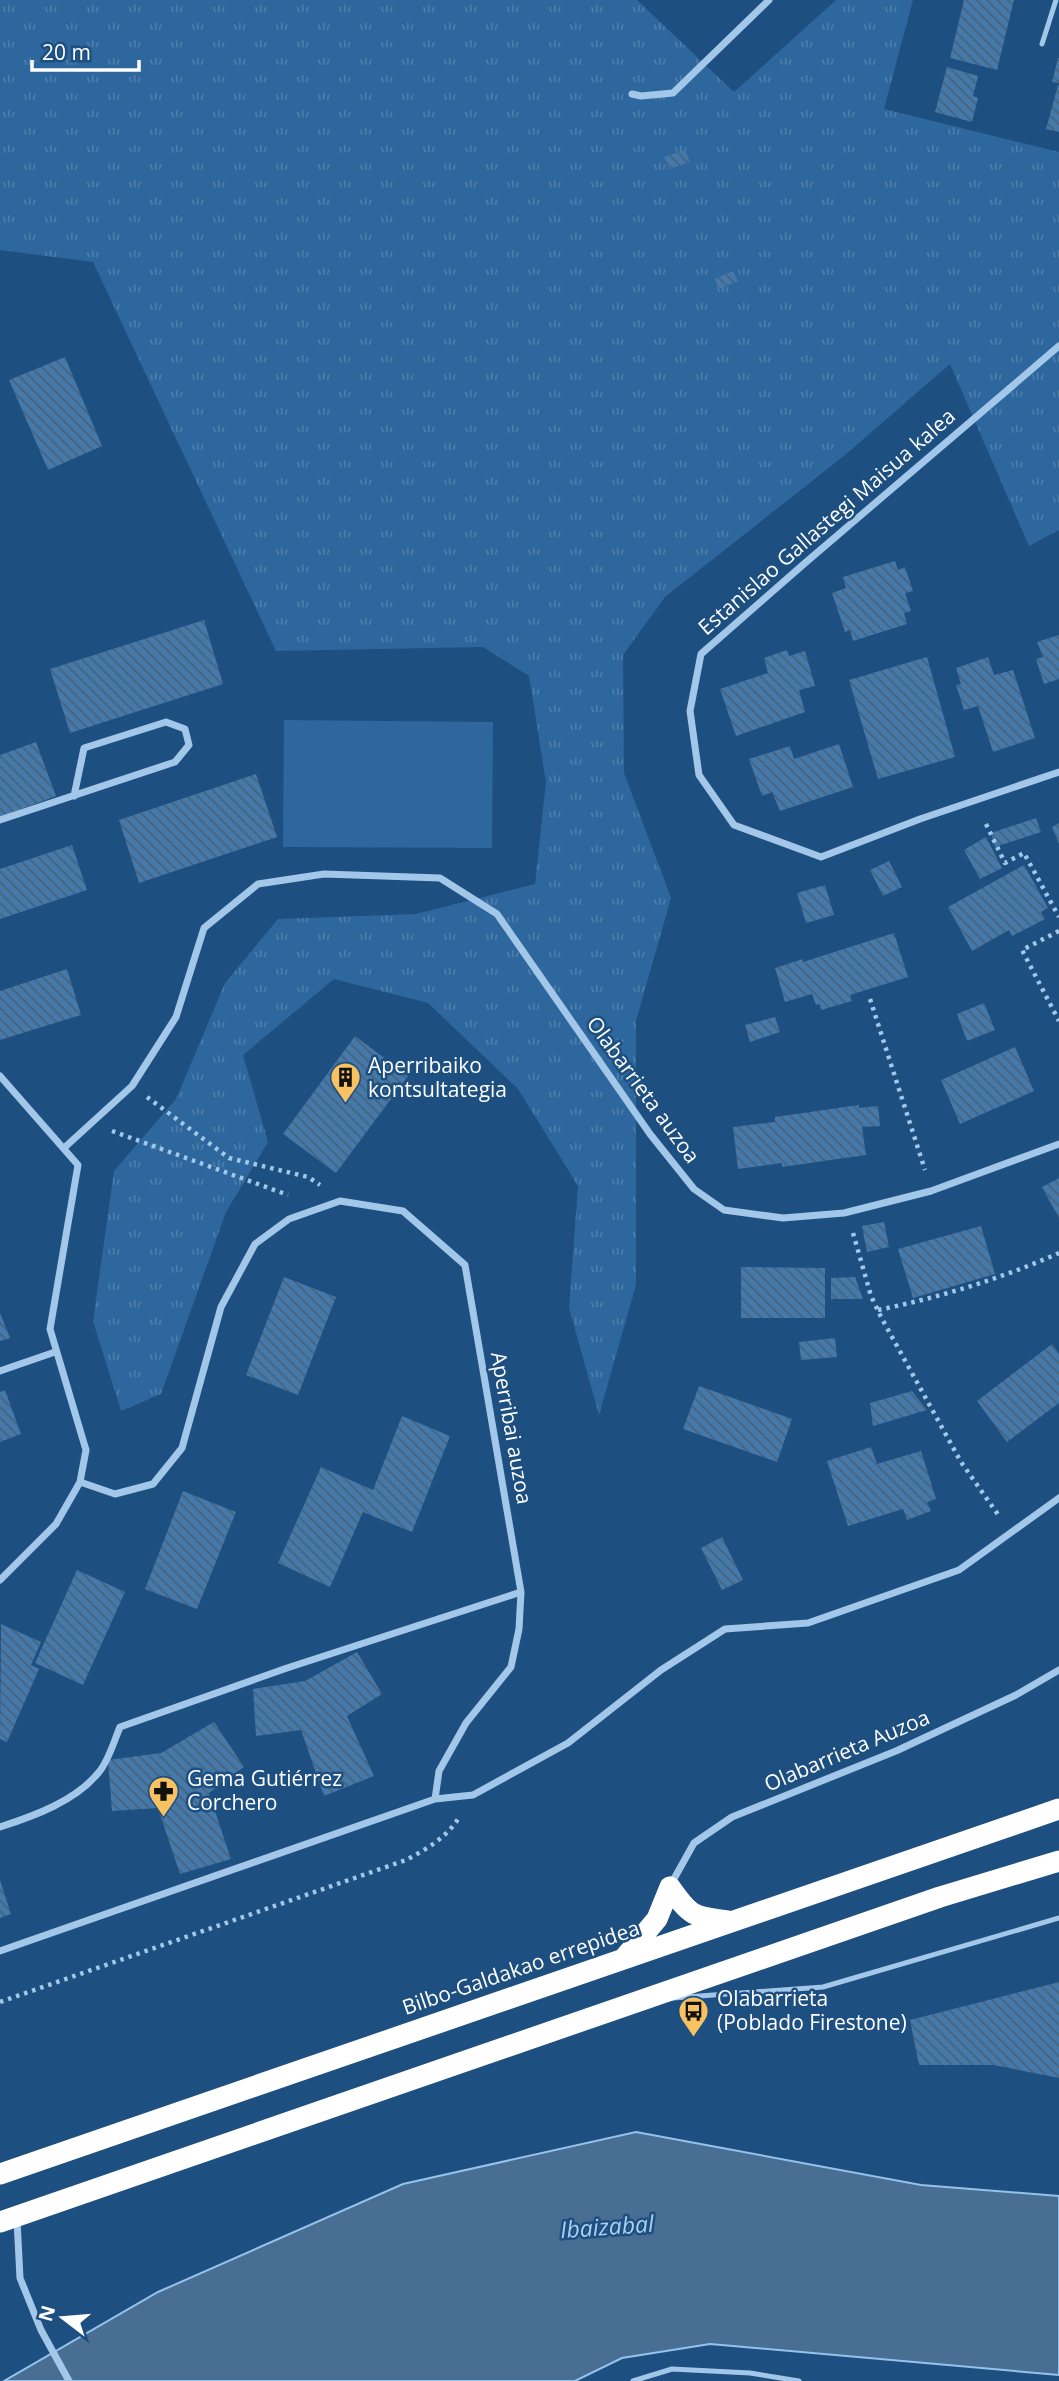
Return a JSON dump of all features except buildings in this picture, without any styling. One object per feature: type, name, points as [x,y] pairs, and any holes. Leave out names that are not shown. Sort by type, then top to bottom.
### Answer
[{"type":"highway","name":"Bilbo-Galdakao errepidea","points":[[0,2174],[1059,1809]]},
{"type":"highway","points":[[9,2219],[940,1897],[1059,1861]]},
{"type":"highway","points":[[670,1887],[684,1908],[699,1917],[732,1921]]},
{"type":"highway","points":[[624,1958],[657,1919],[670,1887]]},
{"type":"street","points":[[632,94],[641,96],[673,93],[769,0]]},
{"type":"street","name":"Estanislao Gallastegi Maisua kalea","points":[[1059,346],[701,654],[690,711],[699,775],[734,825],[821,857],[920,819],[1059,772]]},
{"type":"street","points":[[0,820],[74,796],[175,762],[188,746],[184,729],[166,722],[84,748],[74,796]]},
{"type":"street","name":"Olabarrieta auzoa","points":[[132,1086],[176,1017],[204,928],[257,884],[324,874],[440,878],[497,914],[650,1134],[694,1189],[724,1210],[783,1217],[848,1212],[931,1191],[1059,1144]]},
{"type":"street","points":[[0,1076],[78,1164],[50,1329],[86,1450],[80,1482],[55,1524],[0,1580]]},
{"type":"street","points":[[64,1148],[132,1086]]},
{"type":"street","points":[[80,1482],[114,1494],[153,1484],[182,1448],[221,1307],[255,1244],[289,1219],[340,1200]]},
{"type":"street","name":"Aperribai auzoa","points":[[340,1200],[403,1211],[465,1265],[521,1592],[519,1629],[511,1667],[466,1723],[439,1771],[435,1799]]},
{"type":"street","points":[[0,1371],[55,1352]]},
{"type":"street","points":[[0,1951],[435,1799],[473,1795],[568,1742],[661,1670],[725,1629],[808,1623],[960,1570],[1059,1498]]},
{"type":"street","points":[[0,1827],[49,1810],[85,1786],[100,1771],[120,1727],[287,1668],[521,1592]]},
{"type":"street","name":"Olabarrieta Auzoa","points":[[670,1887],[694,1843],[733,1817],[896,1751],[1016,1695],[1059,1670]]},
{"type":"street","points":[[9,2219],[20,2278],[41,2330],[69,2381]]},
{"type":"lane","points":[[1042,44],[1056,0]]},
{"type":"lane","points":[[639,2001],[823,1987],[1059,1918]]},
{"type":"lane","points":[[633,2381],[673,2369],[750,2373],[799,2381]]},
{"type":"path","points":[[986,824],[1005,863],[1024,853],[1059,917]]},
{"type":"path","points":[[1059,931],[1022,950],[1059,1021]]},
{"type":"path","points":[[870,999],[931,1191]]},
{"type":"path","points":[[132,1086],[229,1158],[308,1177],[340,1200]]},
{"type":"path","points":[[91,1124],[292,1197],[299,1216]]},
{"type":"path","points":[[848,1212],[871,1296],[878,1310],[961,1462],[1011,1533]]},
{"type":"path","points":[[878,1310],[960,1291],[1007,1276],[1059,1253]]},
{"type":"path","points":[[0,2002],[406,1860],[429,1848],[452,1829],[473,1795]]},
{"type":"green space","points":[[0,0],[637,0],[734,92],[836,0],[913,0],[884,109],[1059,152],[1059,530],[1029,546],[950,364],[845,455],[665,597],[623,655],[624,773],[671,898],[636,1021],[636,1285],[599,1415],[569,1308],[578,1186],[518,1089],[428,1003],[334,979],[243,1055],[268,1142],[226,1212],[161,1394],[121,1411],[93,1321],[114,1171],[176,1099],[225,983],[278,919],[416,914],[535,884],[546,782],[529,676],[483,647],[276,651],[93,262],[0,250]]},
{"type":"green space","points":[[284,720],[493,722],[492,848],[283,847]]},
{"type":"water","name":"Ibaizabal","points":[[636,2132],[921,2185],[1059,2196],[1059,2375],[710,2344],[622,2358],[575,2381],[4,2381],[158,2292],[403,2184]]},
{"type":"place","name":"Aperribaiko kontsultategia","points":[[345,1105]]},
{"type":"place","name":"Gema Gutiérrez Corchero","points":[[164,1818]]},
{"type":"place","name":"Olabarrieta (Poblado Firestone)","points":[[694,2038]]}]
